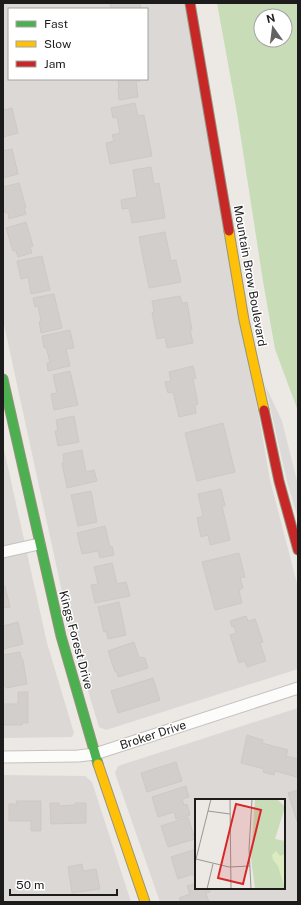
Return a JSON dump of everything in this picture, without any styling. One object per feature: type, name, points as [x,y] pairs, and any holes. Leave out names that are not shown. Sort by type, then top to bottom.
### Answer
[{"type":"main road","name":"Mountain Brow Boulevard","points":[[190,3],[244,320],[279,481],[298,550]]},
{"type":"main road","name":"Kings Forest Drive","points":[[3,379],[61,636],[95,754],[145,902]]},
{"type":"street","points":[[3,552],[40,544]]},
{"type":"street","name":"Broker Drive","points":[[3,757],[78,756],[95,754],[298,688]]},
{"type":"shaded area","points":[[3,3],[187,3],[270,480],[298,587],[298,669],[106,730],[99,727],[72,638],[3,320]]},
{"type":"shaded area","points":[[265,385],[282,421],[298,485],[298,519],[287,481]]},
{"type":"shaded area","points":[[3,445],[47,643],[74,733],[72,737],[3,738]]},
{"type":"shaded area","points":[[298,708],[298,902],[160,902],[115,773],[118,766]]},
{"type":"shaded area","points":[[3,775],[85,776],[92,782],[131,902],[3,902]]},
{"type":"green space","points":[[217,3],[298,3],[298,411],[275,349],[237,113]]},
{"type":"building","points":[[110,3],[140,3],[141,8],[111,8]]},
{"type":"building","points":[[118,80],[140,81],[136,81],[138,97],[119,100]]},
{"type":"building","points":[[135,103],[138,116],[144,115],[152,156],[110,164],[106,143],[114,141],[112,135],[120,133],[117,117],[113,118],[111,108]]},
{"type":"building","points":[[12,108],[18,133],[3,137],[3,110]]},
{"type":"building","points":[[12,149],[18,174],[3,178],[3,151]]},
{"type":"building","points":[[151,167],[154,184],[159,183],[165,218],[132,223],[129,208],[122,209],[121,200],[137,197],[133,170]]},
{"type":"building","points":[[19,183],[26,208],[24,208],[26,214],[9,219],[8,213],[5,213],[3,206],[3,187]]},
{"type":"building","points":[[26,222],[33,246],[30,247],[32,253],[18,257],[16,251],[13,251],[6,228]]},
{"type":"building","points":[[165,232],[171,261],[176,260],[181,282],[149,288],[139,237]]},
{"type":"building","points":[[42,256],[50,290],[31,294],[28,277],[21,279],[17,261]]},
{"type":"building","points":[[54,294],[62,328],[41,333],[39,322],[41,321],[38,306],[35,307],[33,298]]},
{"type":"building","points":[[180,296],[182,303],[187,302],[193,343],[167,348],[165,337],[157,339],[152,313],[154,312],[152,301]]},
{"type":"building","points":[[70,330],[74,348],[66,349],[70,366],[48,371],[47,363],[50,362],[46,347],[44,348],[42,336]]},
{"type":"building","points":[[193,366],[196,378],[193,379],[198,404],[195,405],[196,413],[179,417],[173,392],[168,393],[165,382],[171,381],[169,372]]},
{"type":"building","points":[[70,371],[78,405],[54,410],[51,394],[57,393],[53,375]]},
{"type":"building","points":[[74,416],[79,442],[58,446],[55,431],[58,431],[56,420]]},
{"type":"building","points":[[223,423],[235,472],[197,481],[185,433]]},
{"type":"building","points":[[82,450],[86,472],[94,470],[97,481],[67,488],[62,463],[64,462],[63,454]]},
{"type":"building","points":[[221,489],[225,506],[222,506],[230,540],[210,545],[208,535],[201,537],[197,518],[203,516],[198,494]]},
{"type":"building","points":[[91,491],[97,522],[78,526],[71,495]]},
{"type":"building","points":[[105,526],[110,547],[112,546],[114,555],[100,558],[98,551],[82,554],[77,533]]},
{"type":"building","points":[[239,553],[245,577],[240,578],[243,588],[239,590],[242,603],[215,610],[202,562]]},
{"type":"building","points":[[112,563],[117,584],[126,582],[130,596],[95,603],[91,585],[98,584],[94,567]]},
{"type":"building","points":[[3,586],[5,586],[10,607],[3,608]]},
{"type":"building","points":[[119,602],[126,635],[108,639],[106,631],[104,632],[98,607]]},
{"type":"building","points":[[246,616],[248,621],[255,619],[263,642],[260,643],[266,661],[247,667],[245,661],[239,663],[230,635],[236,633],[234,626],[232,627],[230,621]]},
{"type":"building","points":[[18,622],[23,644],[3,649],[3,626]]},
{"type":"building","points":[[134,642],[139,657],[145,658],[148,668],[118,677],[108,651]]},
{"type":"building","points":[[20,652],[23,660],[27,684],[6,688],[6,686],[3,686],[3,655]]},
{"type":"building","points":[[153,678],[160,700],[118,713],[111,691]]},
{"type":"building","points":[[18,692],[28,692],[28,723],[22,723],[22,725],[3,725],[3,704],[18,704]]},
{"type":"building","points":[[247,735],[263,740],[262,743],[288,750],[286,756],[298,759],[297,777],[275,771],[274,775],[263,772],[264,769],[241,763]]},
{"type":"building","points":[[176,762],[182,781],[147,792],[141,773]]},
{"type":"building","points":[[186,786],[189,797],[182,799],[184,805],[187,804],[190,815],[176,819],[174,812],[158,817],[152,797]]},
{"type":"building","points":[[298,790],[298,824],[288,793]]},
{"type":"building","points":[[16,801],[41,801],[41,831],[31,831],[31,821],[9,821],[9,804],[17,804]]},
{"type":"building","points":[[50,803],[59,803],[59,806],[75,805],[75,803],[86,803],[86,823],[51,824]]},
{"type":"building","points":[[188,817],[195,839],[168,847],[161,826]]},
{"type":"building","points":[[195,849],[195,878],[193,874],[178,879],[171,857]]},
{"type":"building","points":[[82,864],[83,871],[96,869],[100,889],[72,893],[68,867]]},
{"type":"building","points":[[195,883],[195,889],[209,889],[210,892],[206,893],[209,902],[181,902],[179,898],[190,894],[187,886]]},
{"type":"traffic: fast","points":[[3,379],[61,636],[98,764]]},
{"type":"traffic: slow","points":[[229,231],[244,320],[264,410]]},
{"type":"traffic: slow","points":[[98,764],[145,902]]},
{"type":"traffic: jam","points":[[190,3],[229,231]]},
{"type":"traffic: jam","points":[[264,410],[279,481],[298,550]]}]
